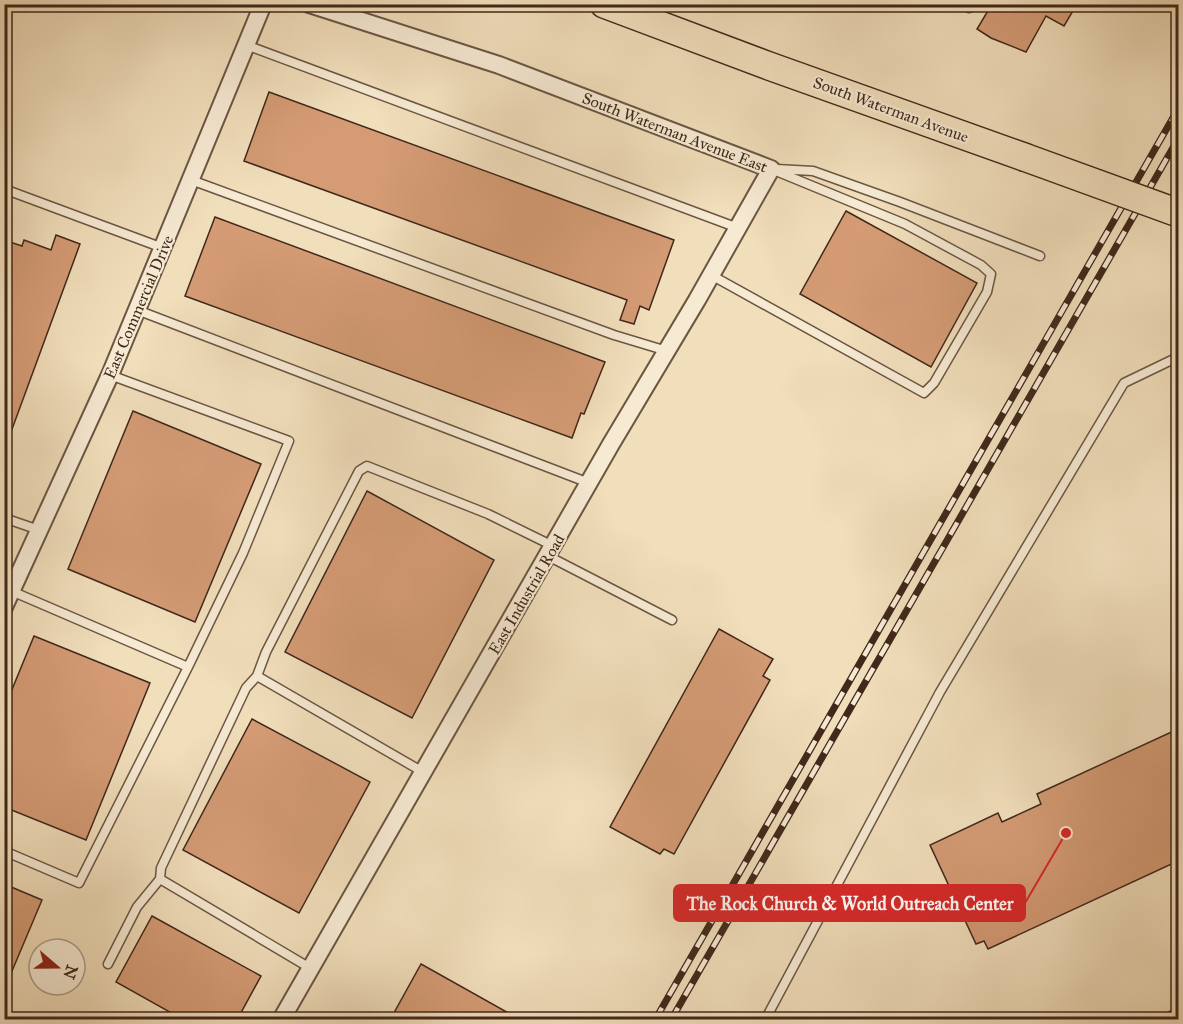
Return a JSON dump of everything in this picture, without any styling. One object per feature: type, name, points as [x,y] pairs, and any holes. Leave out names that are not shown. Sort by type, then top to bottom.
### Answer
[{"type":"main road","name":"South Waterman Avenue","points":[[604,4],[769,66],[1179,213]]},
{"type":"street","name":"East Commercial Drive","points":[[4,607],[8,589],[39,530],[110,375],[263,4]]},
{"type":"street","name":"South Waterman Avenue East","points":[[309,4],[499,65],[771,169]]},
{"type":"street","name":"East Industrial Road","points":[[281,1020],[771,169]]},
{"type":"lane","points":[[246,45],[738,228]]},
{"type":"lane","points":[[711,275],[924,393],[934,383],[987,292],[991,274],[981,265],[905,224],[771,169]]},
{"type":"lane","name":"South Waterman Avenue East","points":[[771,169],[813,171],[1040,256]]},
{"type":"lane","points":[[191,180],[614,335],[667,351]]},
{"type":"lane","points":[[4,189],[163,248]]},
{"type":"lane","points":[[137,310],[590,483]]},
{"type":"lane","points":[[765,1020],[940,692],[1124,383],[1179,357]]},
{"type":"lane","points":[[4,851],[79,883],[243,553],[289,441],[110,375]]},
{"type":"lane","points":[[108,964],[137,907],[160,879],[161,868],[246,688],[256,676],[266,652],[359,471],[367,466],[488,514],[672,620]]},
{"type":"lane","points":[[4,518],[39,530]]},
{"type":"lane","points":[[8,589],[188,666]]},
{"type":"lane","points":[[256,676],[423,772]]},
{"type":"lane","points":[[160,879],[310,968]]},
{"type":"building","points":[[992,4],[1077,4],[1064,26],[1046,16],[1026,52],[991,38],[977,29]]},
{"type":"building","points":[[269,92],[674,240],[649,310],[640,306],[634,324],[620,320],[627,300],[244,161]]},
{"type":"building","points":[[846,211],[977,283],[931,367],[800,294]]},
{"type":"building","points":[[215,217],[605,362],[572,438],[185,296]]},
{"type":"building","points":[[56,235],[80,244],[4,451],[4,240],[22,246],[24,240],[51,250]]},
{"type":"building","points":[[133,411],[261,464],[195,622],[68,569]]},
{"type":"building","points":[[367,491],[494,560],[412,718],[285,652]]},
{"type":"building","points":[[719,629],[773,659],[763,676],[770,680],[674,854],[664,849],[660,854],[610,827]]},
{"type":"building","points":[[34,636],[150,683],[86,840],[4,807],[4,709]]},
{"type":"building","points":[[252,719],[370,782],[299,913],[183,850]]},
{"type":"building","points":[[1178,729],[1178,861],[988,949],[984,941],[976,944],[930,845],[998,813],[1002,822],[1041,804],[1037,794]]},
{"type":"building","points":[[4,884],[42,900],[4,990]]},
{"type":"building","points":[[152,916],[261,976],[237,1020],[184,1020],[116,982]]},
{"type":"building","points":[[421,964],[521,1020],[390,1020]]},
{"type":"building","points":[[1178,1007],[1178,1020],[1153,1020]]},
{"type":"railway","points":[[655,1020],[1178,109]]},
{"type":"railway","points":[[671,1020],[1178,139]]},
{"type":"place","name":"The Rock Church & World Outreach Center","points":[[1066,833]]}]
